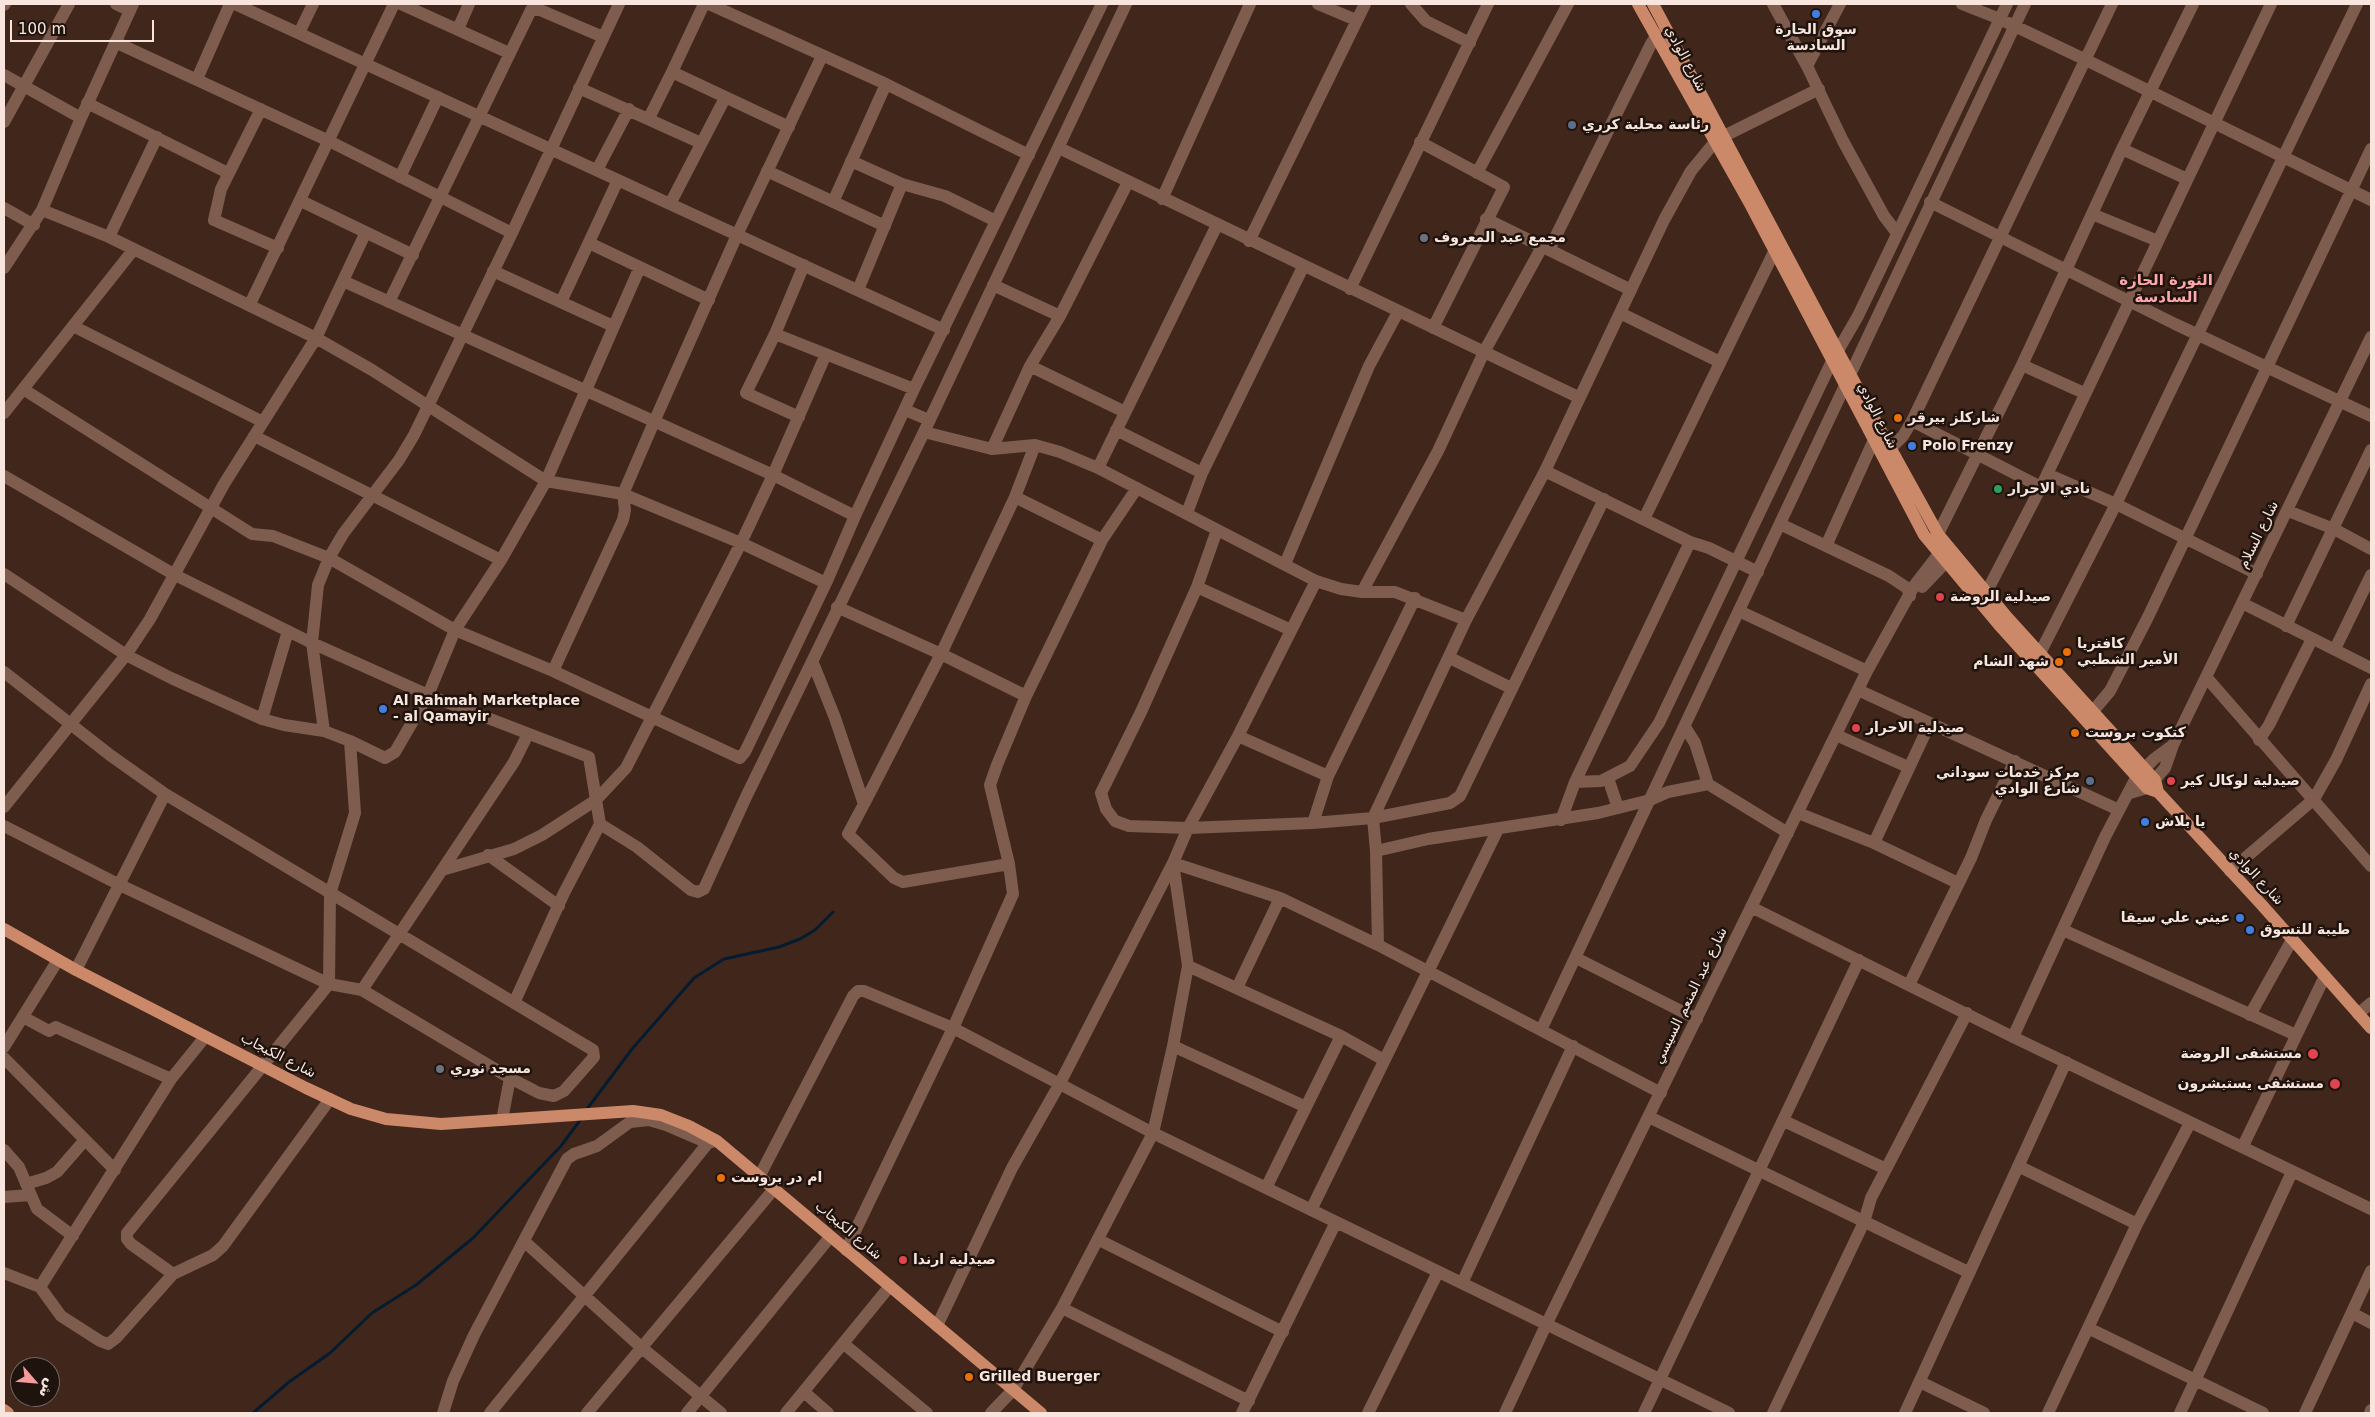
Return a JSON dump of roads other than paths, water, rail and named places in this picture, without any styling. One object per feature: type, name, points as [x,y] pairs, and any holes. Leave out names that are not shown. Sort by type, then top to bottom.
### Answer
[{"type":"main road","name":"شارع الوادي","points":[[1638,4],[1661,33],[1848,381],[1890,449],[1938,534],[1986,592],[2094,711],[2153,787],[2371,1028]]},
{"type":"main road","name":"شارع الوادي","points":[[1653,4],[1661,33]]},
{"type":"main road","name":"شارع الوادي","points":[[1719,139],[1730,168],[1774,252],[1835,356]]},
{"type":"main road","name":"شارع الوادي","points":[[1848,381],[1873,442],[1924,535],[1942,559],[2141,772]]},
{"type":"main road","name":"شارع الكبجاب","points":[[4,929],[76,970],[351,1109],[386,1119],[441,1124],[633,1111],[661,1115],[689,1126],[759,1176],[1041,1413]]},
{"type":"main road","points":[[4,1410],[8,1413]]},
{"type":"street","points":[[4,122],[69,4]]},
{"type":"street","points":[[4,268],[34,225],[42,210],[131,7],[116,4]]},
{"type":"street","points":[[197,79],[230,4]]},
{"type":"street","points":[[235,4],[944,330]]},
{"type":"street","points":[[299,33],[313,4]]},
{"type":"street","points":[[250,304],[394,4]]},
{"type":"street","points":[[401,4],[509,53]]},
{"type":"street","points":[[458,29],[469,4]]},
{"type":"street","points":[[324,731],[312,643],[318,585],[328,558],[399,460],[428,406],[512,233],[618,4]]},
{"type":"street","points":[[649,118],[704,4]]},
{"type":"street","points":[[709,4],[886,84],[1029,155]]},
{"type":"street","points":[[23,389],[252,534],[273,536],[328,558],[455,630],[552,671],[740,758],[745,752],[826,583],[914,388],[1042,130],[1102,4]]},
{"type":"street","points":[[600,824],[637,847],[691,890],[698,892],[704,890],[746,797],[813,663],[837,607],[927,426],[1126,4]]},
{"type":"street","points":[[1162,199],[1250,4]]},
{"type":"street","points":[[1318,4],[1356,20]]},
{"type":"street","points":[[1249,241],[1365,4]]},
{"type":"street","points":[[1411,4],[1420,16],[1433,25],[1470,42]]},
{"type":"street","points":[[1420,16],[1426,4]]},
{"type":"street","points":[[1350,289],[1488,4]]},
{"type":"street","points":[[1477,172],[1568,4]]},
{"type":"street","points":[[1773,4],[1819,89],[1843,141],[1884,216],[1897,233]]},
{"type":"street","points":[[1807,66],[1840,4]]},
{"type":"street","points":[[1962,4],[2000,19],[2086,60],[2371,200]]},
{"type":"street","points":[[1575,782],[1600,781],[1630,766],[1659,723],[1835,356],[1858,316],[2008,4]]},
{"type":"street","points":[[1541,1030],[2025,4]]},
{"type":"street","points":[[1890,449],[1903,436],[1912,421],[2112,4]]},
{"type":"street","points":[[1938,534],[2022,365],[2122,149],[2193,4]]},
{"type":"street","points":[[1986,592],[2041,487],[2271,4]]},
{"type":"street","points":[[2040,653],[2116,504],[2197,332],[2357,4]]},
{"type":"street","points":[[389,302],[525,18],[531,10],[535,8],[603,37]]},
{"type":"street","points":[[1362,592],[1438,451],[1484,352],[1546,249],[1661,33]]},
{"type":"street","points":[[116,42],[329,141],[512,233]]},
{"type":"street","points":[[552,671],[623,520],[626,510],[623,494],[654,422],[737,234],[822,56]]},
{"type":"street","points":[[672,72],[789,128]]},
{"type":"street","points":[[4,75],[81,118]]},
{"type":"street","points":[[833,202],[886,84]]},
{"type":"street","points":[[579,88],[701,143]]},
{"type":"street","points":[[1378,945],[1376,851],[1373,818],[1450,658],[1466,620],[1545,471],[1578,397],[1673,204],[1691,171],[1719,139],[1819,89]]},
{"type":"street","points":[[400,177],[438,97]]},
{"type":"street","points":[[670,204],[725,98]]},
{"type":"street","points":[[88,103],[228,173]]},
{"type":"street","points":[[261,109],[228,173],[221,190],[214,220],[278,248]]},
{"type":"street","points":[[598,170],[629,109]]},
{"type":"street","points":[[1042,130],[1128,182],[1162,199],[1578,397]]},
{"type":"street","points":[[109,237],[157,137]]},
{"type":"street","points":[[1420,142],[1504,187],[1486,219],[1433,328]]},
{"type":"street","points":[[2122,149],[2187,179]]},
{"type":"street","points":[[2094,711],[2110,691],[2120,672],[2371,149]]},
{"type":"street","points":[[851,161],[902,184],[945,196],[996,221]]},
{"type":"street","points":[[767,171],[884,226]]},
{"type":"street","points":[[561,302],[618,180]]},
{"type":"street","points":[[992,449],[1030,366],[1060,316],[1128,182]]},
{"type":"street","points":[[858,290],[902,184]]},
{"type":"street","points":[[301,201],[365,234],[413,255]]},
{"type":"street","points":[[1930,202],[2175,324],[2197,332],[2371,416]]},
{"type":"street","points":[[4,208],[34,225]]},
{"type":"street","points":[[42,210],[109,237],[250,304],[316,338],[546,481],[623,494],[741,543],[826,583]]},
{"type":"street","points":[[2092,214],[2158,241]]},
{"type":"street","points":[[1486,219],[1631,290]]},
{"type":"street","points":[[1098,468],[1218,225]]},
{"type":"street","points":[[4,807],[126,655],[150,619],[211,508],[316,338],[365,234]]},
{"type":"street","points":[[589,243],[709,300]]},
{"type":"street","points":[[4,413],[134,249]]},
{"type":"street","points":[[1644,519],[1774,252]]},
{"type":"street","points":[[799,417],[746,393],[775,334],[804,266]]},
{"type":"street","points":[[4,574],[126,655],[171,678],[262,719],[284,725],[324,731],[385,758],[390,756],[395,752],[428,695],[455,630],[501,560],[546,481],[640,267]]},
{"type":"street","points":[[1187,513],[1202,473],[1303,267]]},
{"type":"street","points":[[493,271],[613,326]]},
{"type":"street","points":[[343,281],[774,475],[855,516]]},
{"type":"street","points":[[994,285],[1060,316]]},
{"type":"street","points":[[1285,564],[1369,366],[1398,312]]},
{"type":"street","points":[[1620,313],[1720,362]]},
{"type":"street","points":[[73,326],[263,422]]},
{"type":"street","points":[[775,334],[914,388]]},
{"type":"street","name":"شارع السلام","points":[[2153,787],[2170,757],[2173,745],[2371,337]]},
{"type":"street","points":[[442,870],[488,855],[514,849],[542,834],[596,800],[626,768],[653,719],[774,475],[826,354]]},
{"type":"street","points":[[2022,365],[2084,394]]},
{"type":"street","points":[[1030,366],[1125,412]]},
{"type":"street","points":[[905,410],[927,426],[992,449],[1035,445],[1077,458],[1316,581],[1341,589],[1362,592],[1396,592],[1466,620]]},
{"type":"street","points":[[1912,421],[2041,487]]},
{"type":"street","points":[[1116,430],[1202,473]]},
{"type":"street","points":[[254,436],[501,560]]},
{"type":"street","points":[[1826,546],[1873,442]]},
{"type":"street","points":[[1008,864],[904,882],[898,881],[848,834],[941,654],[1015,497],[1035,445]]},
{"type":"street","points":[[2286,626],[2371,450]]},
{"type":"street","points":[[1545,471],[1690,542],[1710,548],[1758,572]]},
{"type":"street","points":[[2047,474],[2116,504],[2183,539],[2257,574]]},
{"type":"street","points":[[4,476],[175,574],[312,643],[428,695],[588,757],[600,824],[559,906],[514,1004]]},
{"type":"street","points":[[846,1250],[953,1028],[1013,894],[990,785],[1026,696],[1102,540],[1137,488]]},
{"type":"street","points":[[1015,497],[1102,540]]},
{"type":"street","points":[[1217,530],[1197,587],[1141,712],[1101,793],[1106,809],[1115,821],[1129,826],[1188,828],[1313,823],[1373,818],[1450,803],[1460,796],[1604,499]]},
{"type":"street","points":[[2288,511],[2334,529],[2371,549]]},
{"type":"street","points":[[1780,524],[1889,576],[1907,588],[1910,596]]},
{"type":"street","points":[[1561,820],[1575,782],[1690,542]]},
{"type":"street","name":"شارع عبد المنعم السيسي","points":[[1505,1413],[1546,1324],[1867,671],[1921,575],[1942,559]]},
{"type":"street","points":[[2335,649],[2371,575]]},
{"type":"street","points":[[937,1326],[1012,1168],[1059,1085],[1173,862],[1188,828],[1238,736],[1316,581]]},
{"type":"street","points":[[1197,587],[1291,630]]},
{"type":"street","points":[[1313,823],[1328,776],[1415,598]]},
{"type":"street","points":[[2242,603],[2312,640],[2335,649],[2371,668]]},
{"type":"street","points":[[837,607],[941,654],[1026,696]]},
{"type":"street","points":[[1740,611],[1867,671]]},
{"type":"street","points":[[262,719],[288,631]]},
{"type":"street","points":[[2259,740],[2269,725],[2312,640]]},
{"type":"street","points":[[1697,647],[1718,657]]},
{"type":"street","points":[[1450,658],[1511,688]]},
{"type":"street","points":[[813,663],[836,718],[864,804]]},
{"type":"street","points":[[4,672],[71,725],[165,794],[593,1050],[595,1053],[564,1091],[554,1096],[539,1093],[510,1078],[362,990],[329,984],[120,885],[4,826]]},
{"type":"street","points":[[2207,678],[2259,740],[2370,863]]},
{"type":"street","points":[[2230,871],[2314,799],[2336,760],[2371,684]]},
{"type":"street","points":[[1858,690],[2119,810]]},
{"type":"street","points":[[1874,843],[1930,723]]},
{"type":"street","points":[[1685,727],[1696,743],[1708,784],[1788,833]]},
{"type":"street","points":[[362,990],[514,762],[528,734]]},
{"type":"street","points":[[1836,735],[1908,767]]},
{"type":"street","points":[[1238,736],[1328,776]]},
{"type":"street","points":[[173,1274],[130,1244],[127,1239],[127,1233],[329,984],[330,894],[355,813],[350,741]]},
{"type":"street","name":"شارع السلام","points":[[2141,772],[2173,745]]},
{"type":"street","points":[[1909,985],[2015,761]]},
{"type":"street","points":[[2014,1037],[2119,810],[2141,772]]},
{"type":"street","points":[[1608,778],[1618,808]]},
{"type":"street","points":[[1376,851],[1428,839],[1561,820],[1618,808],[1650,800],[1668,792],[1708,784]]},
{"type":"street","points":[[2130,793],[2153,787]]},
{"type":"street","points":[[76,970],[165,794]]},
{"type":"street","points":[[1798,812],[1874,843],[1958,883]]},
{"type":"street","points":[[1311,1210],[1498,829]]},
{"type":"street","points":[[488,855],[559,906]]},
{"type":"street","points":[[1173,862],[1280,898],[1378,945],[1406,961],[1429,970],[1661,1093]]},
{"type":"street","points":[[991,1413],[1012,1390],[1062,1308],[1153,1133],[1173,1046],[1188,966],[1173,862]]},
{"type":"street","points":[[1238,988],[1280,898]]},
{"type":"street","points":[[1751,907],[2190,1123],[2243,1146],[2292,1172],[2371,1209]]},
{"type":"street","points":[[2063,930],[2296,1035]]},
{"type":"street","points":[[2250,1015],[2292,940]]},
{"type":"street","points":[[1576,958],[1697,1019]]},
{"type":"street","points":[[4,1047],[58,960]]},
{"type":"street","points":[[1644,1413],[1859,960]]},
{"type":"street","points":[[1188,966],[1341,1036],[1384,1060]]},
{"type":"street","points":[[2243,1146],[2325,976]]},
{"type":"street","points":[[759,1176],[853,996],[858,991],[864,991],[953,1028],[1153,1133],[1728,1413]]},
{"type":"street","points":[[2358,1014],[2371,1003]]},
{"type":"street","points":[[1772,1413],[1864,1222],[1871,1198],[1967,1013]]},
{"type":"street","points":[[23,1018],[49,1032],[56,1027],[171,1079]]},
{"type":"street","points":[[1266,1188],[1341,1036]]},
{"type":"street","points":[[40,1287],[171,1079],[206,1037]]},
{"type":"street","points":[[1173,1046],[1306,1106]]},
{"type":"street","points":[[1462,1283],[1573,1046]]},
{"type":"street","points":[[4,1058],[115,1170]]},
{"type":"street","points":[[1905,1413],[1968,1272],[2066,1062]]},
{"type":"street","points":[[502,1120],[510,1078]]},
{"type":"street","points":[[4,1273],[40,1287],[61,1316],[100,1342],[108,1344],[173,1274],[213,1255],[223,1246],[330,1099]]},
{"type":"street","points":[[1649,1117],[1968,1272]]},
{"type":"street","points":[[443,1413],[453,1381],[474,1335],[525,1242],[567,1159],[574,1154],[597,1146],[630,1122],[649,1120],[713,1142],[583,1296],[490,1413]]},
{"type":"street","points":[[1784,1121],[1886,1169]]},
{"type":"street","points":[[2048,1413],[2137,1224],[2190,1123]]},
{"type":"street","points":[[4,1197],[28,1190],[57,1172],[84,1140]]},
{"type":"street","points":[[4,1150],[19,1167],[40,1214],[73,1236]]},
{"type":"street","points":[[2018,1166],[2137,1224]]},
{"type":"street","points":[[2180,1413],[2197,1380],[2292,1172]]},
{"type":"street","points":[[588,1413],[774,1189]]},
{"type":"street","points":[[1242,1413],[1336,1222]]},
{"type":"street","points":[[687,1413],[830,1237]]},
{"type":"street","points":[[1098,1240],[1283,1332]]},
{"type":"street","points":[[525,1242],[642,1348],[721,1413]]},
{"type":"street","points":[[1368,1413],[1438,1272]]},
{"type":"street","points":[[2305,1413],[2371,1272]]},
{"type":"street","points":[[786,1413],[890,1286]]},
{"type":"street","points":[[1062,1308],[1249,1400]]},
{"type":"street","points":[[2352,1314],[2371,1323]]},
{"type":"street","points":[[2088,1328],[2263,1413]]},
{"type":"street","points":[[844,1344],[927,1413]]},
{"type":"street","points":[[1920,1382],[1984,1413]]},
{"type":"street","points":[[804,1392],[828,1413]]},
{"type":"waterway","points":[[587,1109],[632,1049],[694,978],[724,959],[779,947],[800,939],[815,930],[833,912]]},
{"type":"waterway","points":[[253,1413],[289,1382],[330,1353],[372,1313],[416,1285],[473,1238],[561,1146],[581,1119]]},
{"type":"place","name":"سوق الحارة السادسة","points":[[1816,14]]},
{"type":"place","name":"رئاسة محلية كرري","points":[[1572,125]]},
{"type":"place","name":"مجمع عبد المعروف","points":[[1424,238]]},
{"type":"place","name":"شاركلز بيرقر","points":[[1898,418]]},
{"type":"place","name":"Polo Frenzy","points":[[1912,446]]},
{"type":"place","name":"نادي الاحرار","points":[[1998,489]]},
{"type":"place","name":"صيدلية الروضة","points":[[1940,597]]},
{"type":"place","name":"كافتريا الأمير الشطبي","points":[[2067,652]]},
{"type":"place","name":"شهد الشام","points":[[2059,662]]},
{"type":"place","name":"Al Rahmah Marketplace - al Qamayir","points":[[383,709]]},
{"type":"place","name":"صيدلية الاحرار","points":[[1856,728]]},
{"type":"place","name":"كتكوت بروست","points":[[2075,733]]},
{"type":"place","name":"مركز خدمات سوداني شارع الوادي","points":[[2090,781]]},
{"type":"place","name":"صيدلية لوكال كير","points":[[2171,781]]},
{"type":"place","name":"يا بلاش","points":[[2145,822]]},
{"type":"place","name":"عيني علي سيقا","points":[[2240,918]]},
{"type":"place","name":"طيبة للتسوق","points":[[2250,930]]},
{"type":"place","name":"مستشفى الروضة","points":[[2313,1054]]},
{"type":"place","name":"مسجد نوري","points":[[440,1069]]},
{"type":"place","name":"مستشفى يستبشرون","points":[[2335,1084]]},
{"type":"place","name":"ام در بروست","points":[[721,1178]]},
{"type":"place","name":"صيدلية ارندا","points":[[903,1260]]},
{"type":"place","name":"Grilled Buerger","points":[[969,1377]]},
{"type":"district","name":"الثورة الحارة السادسة","points":[[2166,290]]}]
